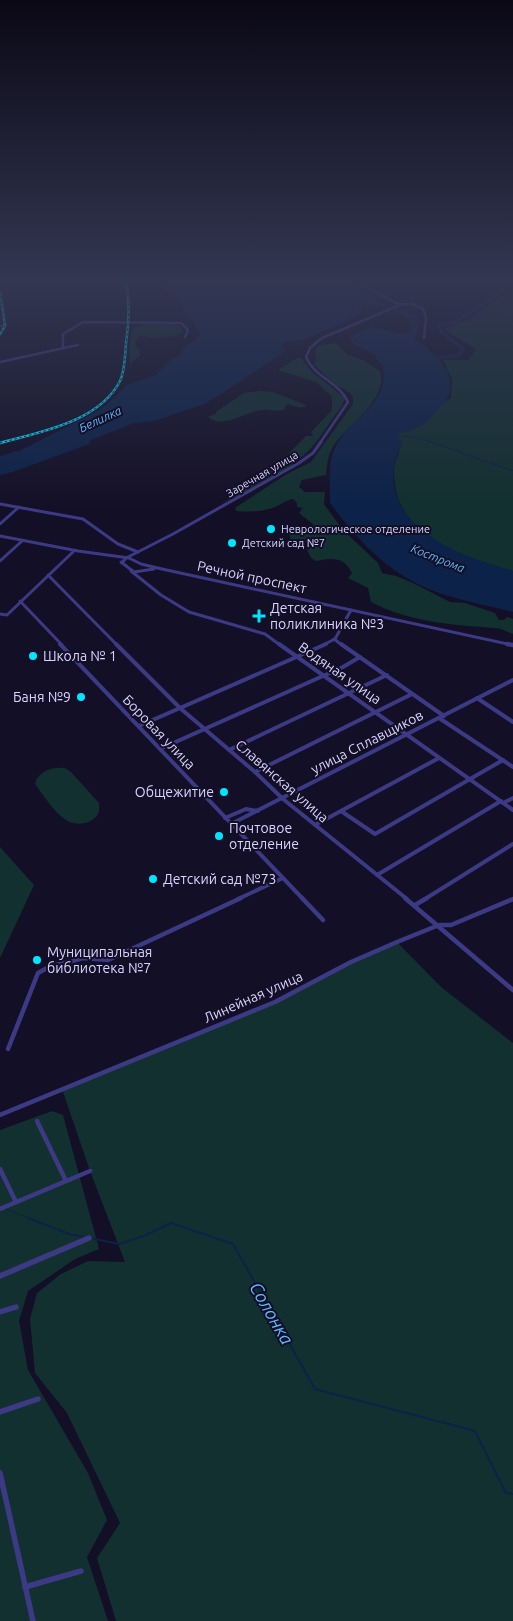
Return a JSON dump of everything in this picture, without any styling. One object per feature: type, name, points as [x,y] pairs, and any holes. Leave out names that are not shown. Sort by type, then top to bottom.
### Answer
[{"type":"street","points":[[0,362],[20,358]]},
{"type":"street","name":"Заречная улица","points":[[126,558],[282,473],[313,453],[348,402],[344,393],[312,368],[307,358]]},
{"type":"street","points":[[0,504],[83,519],[118,544],[140,551],[136,560]]},
{"type":"street","points":[[0,524],[20,507]]},
{"type":"street","points":[[0,536],[74,551],[136,560],[141,564],[162,570]]},
{"type":"street","points":[[0,561],[22,541]]},
{"type":"street","points":[[0,614],[7,615],[74,551]]},
{"type":"street","points":[[114,557],[131,571],[162,570]]},
{"type":"street","points":[[122,563],[126,558]]},
{"type":"street","points":[[141,564],[143,571],[140,576],[141,580]]},
{"type":"street","name":"Речной проспект","points":[[162,570],[513,645]]},
{"type":"street","name":"Водяная улица","points":[[131,571],[161,595],[189,612],[265,634],[513,810]]},
{"type":"street","name":"Славянская улица","points":[[48,575],[180,708],[255,772],[283,799],[439,925],[513,990]]},
{"type":"street","name":"Боровая улица","points":[[20,601],[323,920]]},
{"type":"street","points":[[139,726],[298,657],[334,639],[351,610]]},
{"type":"street","points":[[334,639],[387,675],[513,767]]},
{"type":"street","points":[[160,749],[324,676],[360,657]]},
{"type":"street","points":[[229,750],[351,694],[387,675]]},
{"type":"street","name":"улица Сплавщиков","points":[[232,824],[513,680]]},
{"type":"street","points":[[255,772],[412,694]]},
{"type":"street","points":[[477,698],[513,722]]},
{"type":"street","points":[[315,825],[439,758]]},
{"type":"street","points":[[341,811],[375,834],[503,760]]},
{"type":"street","points":[[377,875],[502,802],[513,798]]},
{"type":"street","points":[[225,818],[248,808],[258,811]]},
{"type":"street","points":[[415,906],[513,844]]},
{"type":"street","points":[[8,1050],[38,973],[49,967],[83,958],[108,960],[283,878]]},
{"type":"street","name":"Линейная улица","points":[[0,1115],[275,1002],[351,962],[439,925],[451,926],[513,900]]},
{"type":"street","points":[[37,1121],[66,1181]]},
{"type":"street","points":[[0,1168],[16,1202]]},
{"type":"street","points":[[0,1209],[90,1171]]},
{"type":"street","points":[[0,1276],[28,1266],[89,1238]]},
{"type":"street","points":[[0,1312],[16,1307]]},
{"type":"street","points":[[0,1412],[38,1399]]},
{"type":"street","points":[[0,1473],[33,1621]]},
{"type":"street","points":[[26,1587],[81,1571]]},
{"type":"green space","points":[[130,358],[137,358],[130,364]]},
{"type":"green space","points":[[297,358],[301,358],[312,372],[345,398],[342,406],[318,440],[300,458],[267,480],[219,505],[263,478],[261,473],[265,468],[287,455],[306,436],[313,436],[311,432],[332,410],[332,397],[316,382],[278,370]]},
{"type":"green space","points":[[316,358],[356,358],[363,360],[380,371],[381,382],[373,402],[332,448],[328,459],[326,475],[302,480],[299,487],[305,492],[325,492],[324,504],[343,530],[378,563],[382,573],[413,583],[450,602],[465,603],[495,613],[499,620],[504,620],[507,617],[513,619],[513,634],[497,628],[448,624],[416,618],[385,609],[371,602],[368,588],[348,578],[352,573],[349,567],[341,561],[328,559],[316,561],[311,558],[307,550],[313,546],[315,540],[291,540],[289,533],[307,530],[314,525],[299,513],[303,508],[297,507],[297,503],[293,499],[266,510],[236,511],[235,508],[285,475],[311,462],[353,404],[353,397],[336,385],[314,364]]},
{"type":"green space","points":[[470,358],[513,358],[513,571],[459,553],[425,533],[411,520],[401,504],[395,486],[395,462],[399,453],[398,433],[424,424],[443,403],[451,398],[452,379],[443,360],[469,360]]},
{"type":"green space","points":[[273,392],[306,405],[305,407],[298,407],[287,404],[284,410],[258,411],[221,421],[208,417],[244,393]]},
{"type":"green space","points":[[55,768],[65,768],[71,772],[99,803],[98,813],[92,820],[74,823],[66,820],[52,807],[35,784],[42,773]]},
{"type":"green space","points":[[0,847],[34,885],[0,958]]},
{"type":"green space","points":[[397,942],[441,987],[513,1043],[513,1621],[116,1621],[97,1558],[120,1523],[67,1413],[35,1373],[30,1319],[37,1293],[61,1274],[88,1261],[125,1262],[90,1171],[62,1089],[275,1002],[351,962]]},
{"type":"green space","points":[[52,1111],[63,1115],[99,1249],[75,1259],[28,1291],[19,1321],[28,1370],[88,1473],[107,1520],[87,1557],[108,1621],[0,1621],[0,1130]]},
{"type":"water","name":"Белилка","points":[[173,358],[276,358],[204,404],[154,421],[134,423],[91,440],[89,444],[0,475],[0,456],[21,450],[96,412],[127,385],[156,375]]},
{"type":"water","name":"Кострома","points":[[437,358],[446,369],[450,386],[449,395],[444,403],[424,424],[416,429],[398,433],[398,438],[402,442],[395,460],[395,489],[403,508],[416,525],[433,538],[473,558],[513,571],[513,612],[461,600],[415,583],[374,554],[330,503],[330,471],[333,453],[339,441],[380,393],[383,380],[383,366],[376,359]]},
{"type":"waterway","points":[[397,436],[420,438],[513,471]]},
{"type":"waterway","name":"Солонка","points":[[6,1209],[31,1219]]},
{"type":"waterway","name":"Солонка","points":[[28,1218],[69,1234],[84,1237]]},
{"type":"waterway","name":"Солонка","points":[[90,1238],[119,1244],[144,1236],[171,1223],[233,1244],[315,1389],[475,1431],[506,1493],[513,1494]]},
{"type":"railway","points":[[0,443],[67,423],[83,416],[98,406],[110,395],[120,381],[125,358]]},
{"type":"place","name":"Неврологическое отделение","points":[[271,529]]},
{"type":"place","name":"Детский сад №7","points":[[232,543]]},
{"type":"place","name":"Детская поликлиника №3","points":[[259,616]]},
{"type":"place","name":"Школа № 1","points":[[33,656]]},
{"type":"place","name":"Баня №9","points":[[81,697]]},
{"type":"place","name":"Общежитие","points":[[224,792]]},
{"type":"place","name":"Почтовое отделение","points":[[219,836]]},
{"type":"place","name":"Детский сад №73","points":[[153,879]]},
{"type":"place","name":"Муниципальная библиотека №7","points":[[37,960]]}]
